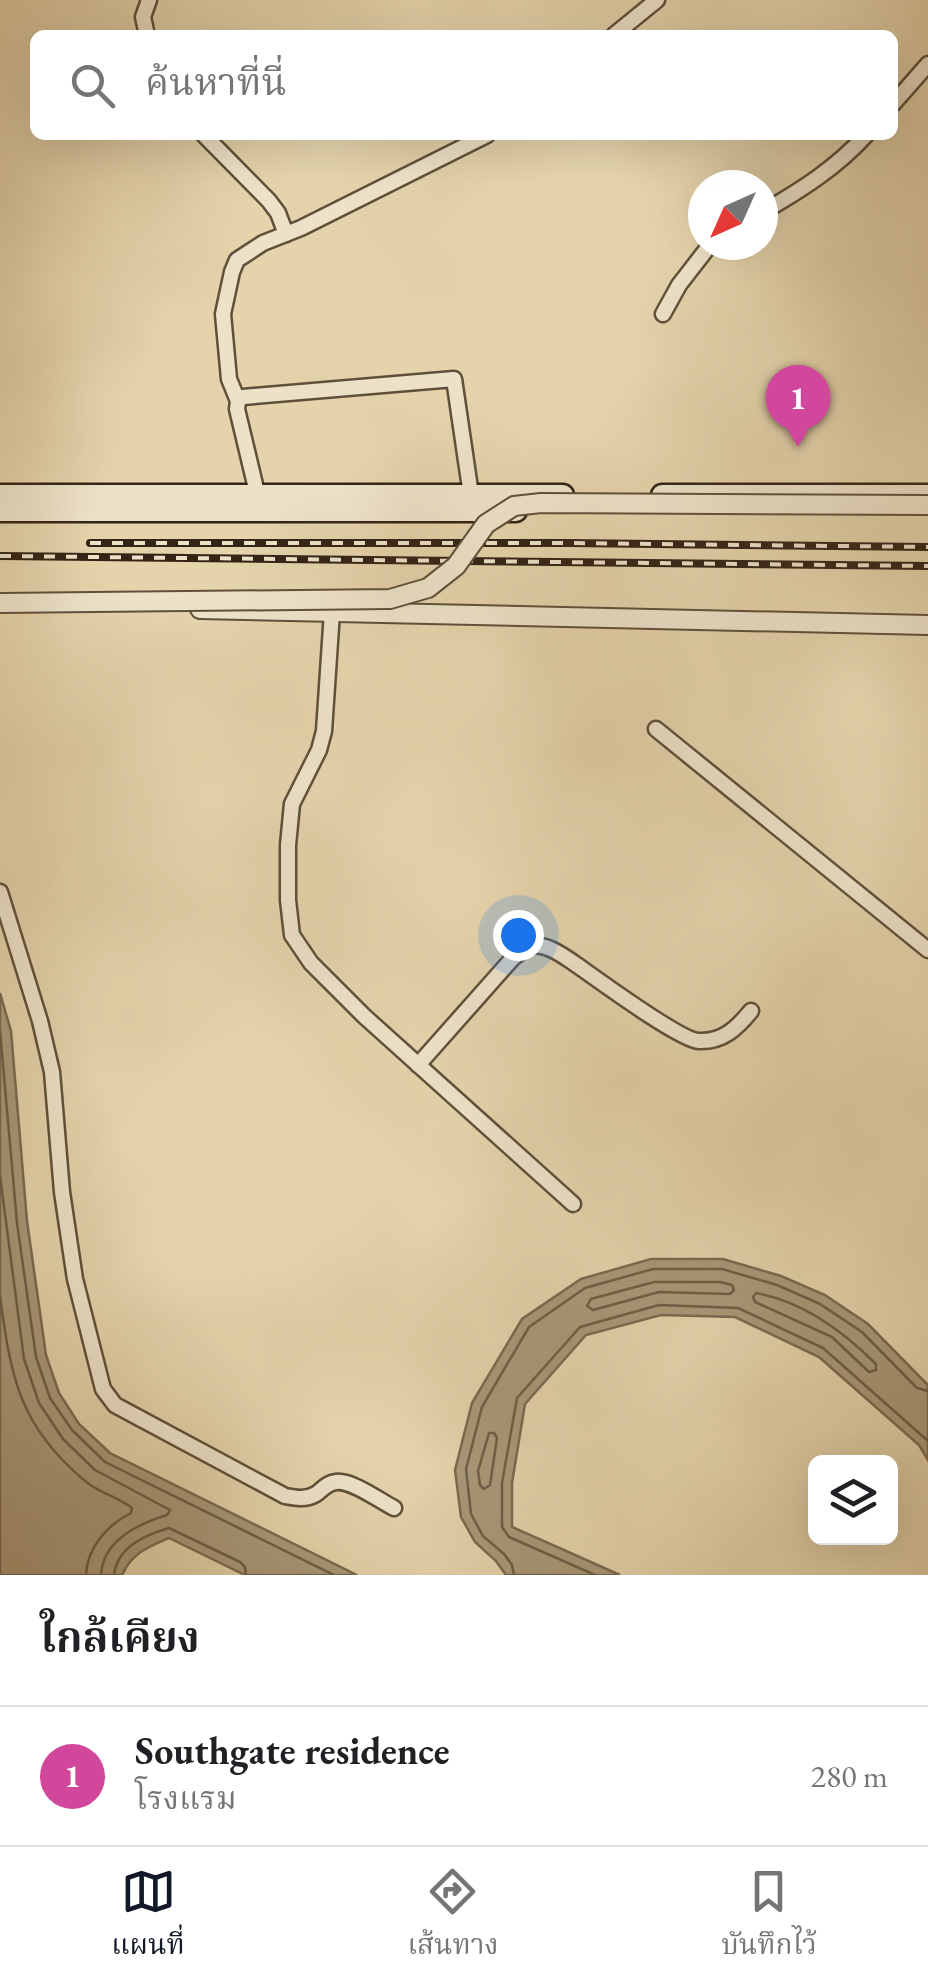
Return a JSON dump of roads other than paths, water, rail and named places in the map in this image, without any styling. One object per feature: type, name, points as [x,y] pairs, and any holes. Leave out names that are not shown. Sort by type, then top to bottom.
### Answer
[{"type":"main road","points":[[0,495],[928,496]]},
{"type":"main road","points":[[0,511],[928,508]]},
{"type":"street","points":[[146,30],[143,17],[149,0]]},
{"type":"street","points":[[620,30],[657,0]]},
{"type":"street","points":[[898,98],[928,64]]},
{"type":"street","points":[[209,140],[269,201],[286,234]]},
{"type":"street","points":[[258,496],[238,401],[229,380],[223,314],[237,260],[477,140]]},
{"type":"street","points":[[778,203],[812,184],[861,140]]},
{"type":"street","points":[[663,314],[699,260]]},
{"type":"street","points":[[238,401],[244,397],[454,378],[471,494]]},
{"type":"street","points":[[0,604],[390,599],[428,588],[456,566],[486,524],[514,506],[541,503],[928,508]]},
{"type":"street","points":[[0,604],[928,625]]},
{"type":"street","points":[[332,612],[324,732],[292,804],[288,844],[292,935],[311,964],[364,1016],[574,1204]]},
{"type":"street","points":[[656,729],[928,950]]},
{"type":"street","points":[[0,892],[52,1072],[62,1192],[76,1279],[103,1388],[115,1405],[126,1412],[285,1496],[304,1499],[326,1485],[348,1483],[394,1508]]},
{"type":"street","points":[[418,1066],[512,959],[528,946],[537,945],[562,955],[693,1041],[704,1042],[734,1031],[751,1011]]},
{"type":"water","points":[[0,993],[11,1031],[27,1221],[46,1355],[59,1393],[79,1424],[110,1453],[357,1575],[245,1575],[169,1538],[136,1556],[122,1575],[0,1575]]},
{"type":"water","points":[[651,1259],[723,1259],[781,1276],[825,1295],[868,1324],[928,1385],[928,1460],[919,1445],[819,1357],[735,1317],[661,1315],[586,1335],[525,1404],[512,1483],[512,1527],[620,1575],[506,1575],[475,1542],[461,1517],[455,1470],[472,1403],[522,1319],[581,1279]]},
{"type":"railway","points":[[90,543],[928,547]]},
{"type":"railway","points":[[0,556],[928,566]]},
{"type":"place","name":"Southgate residence","points":[[798,447]]}]
